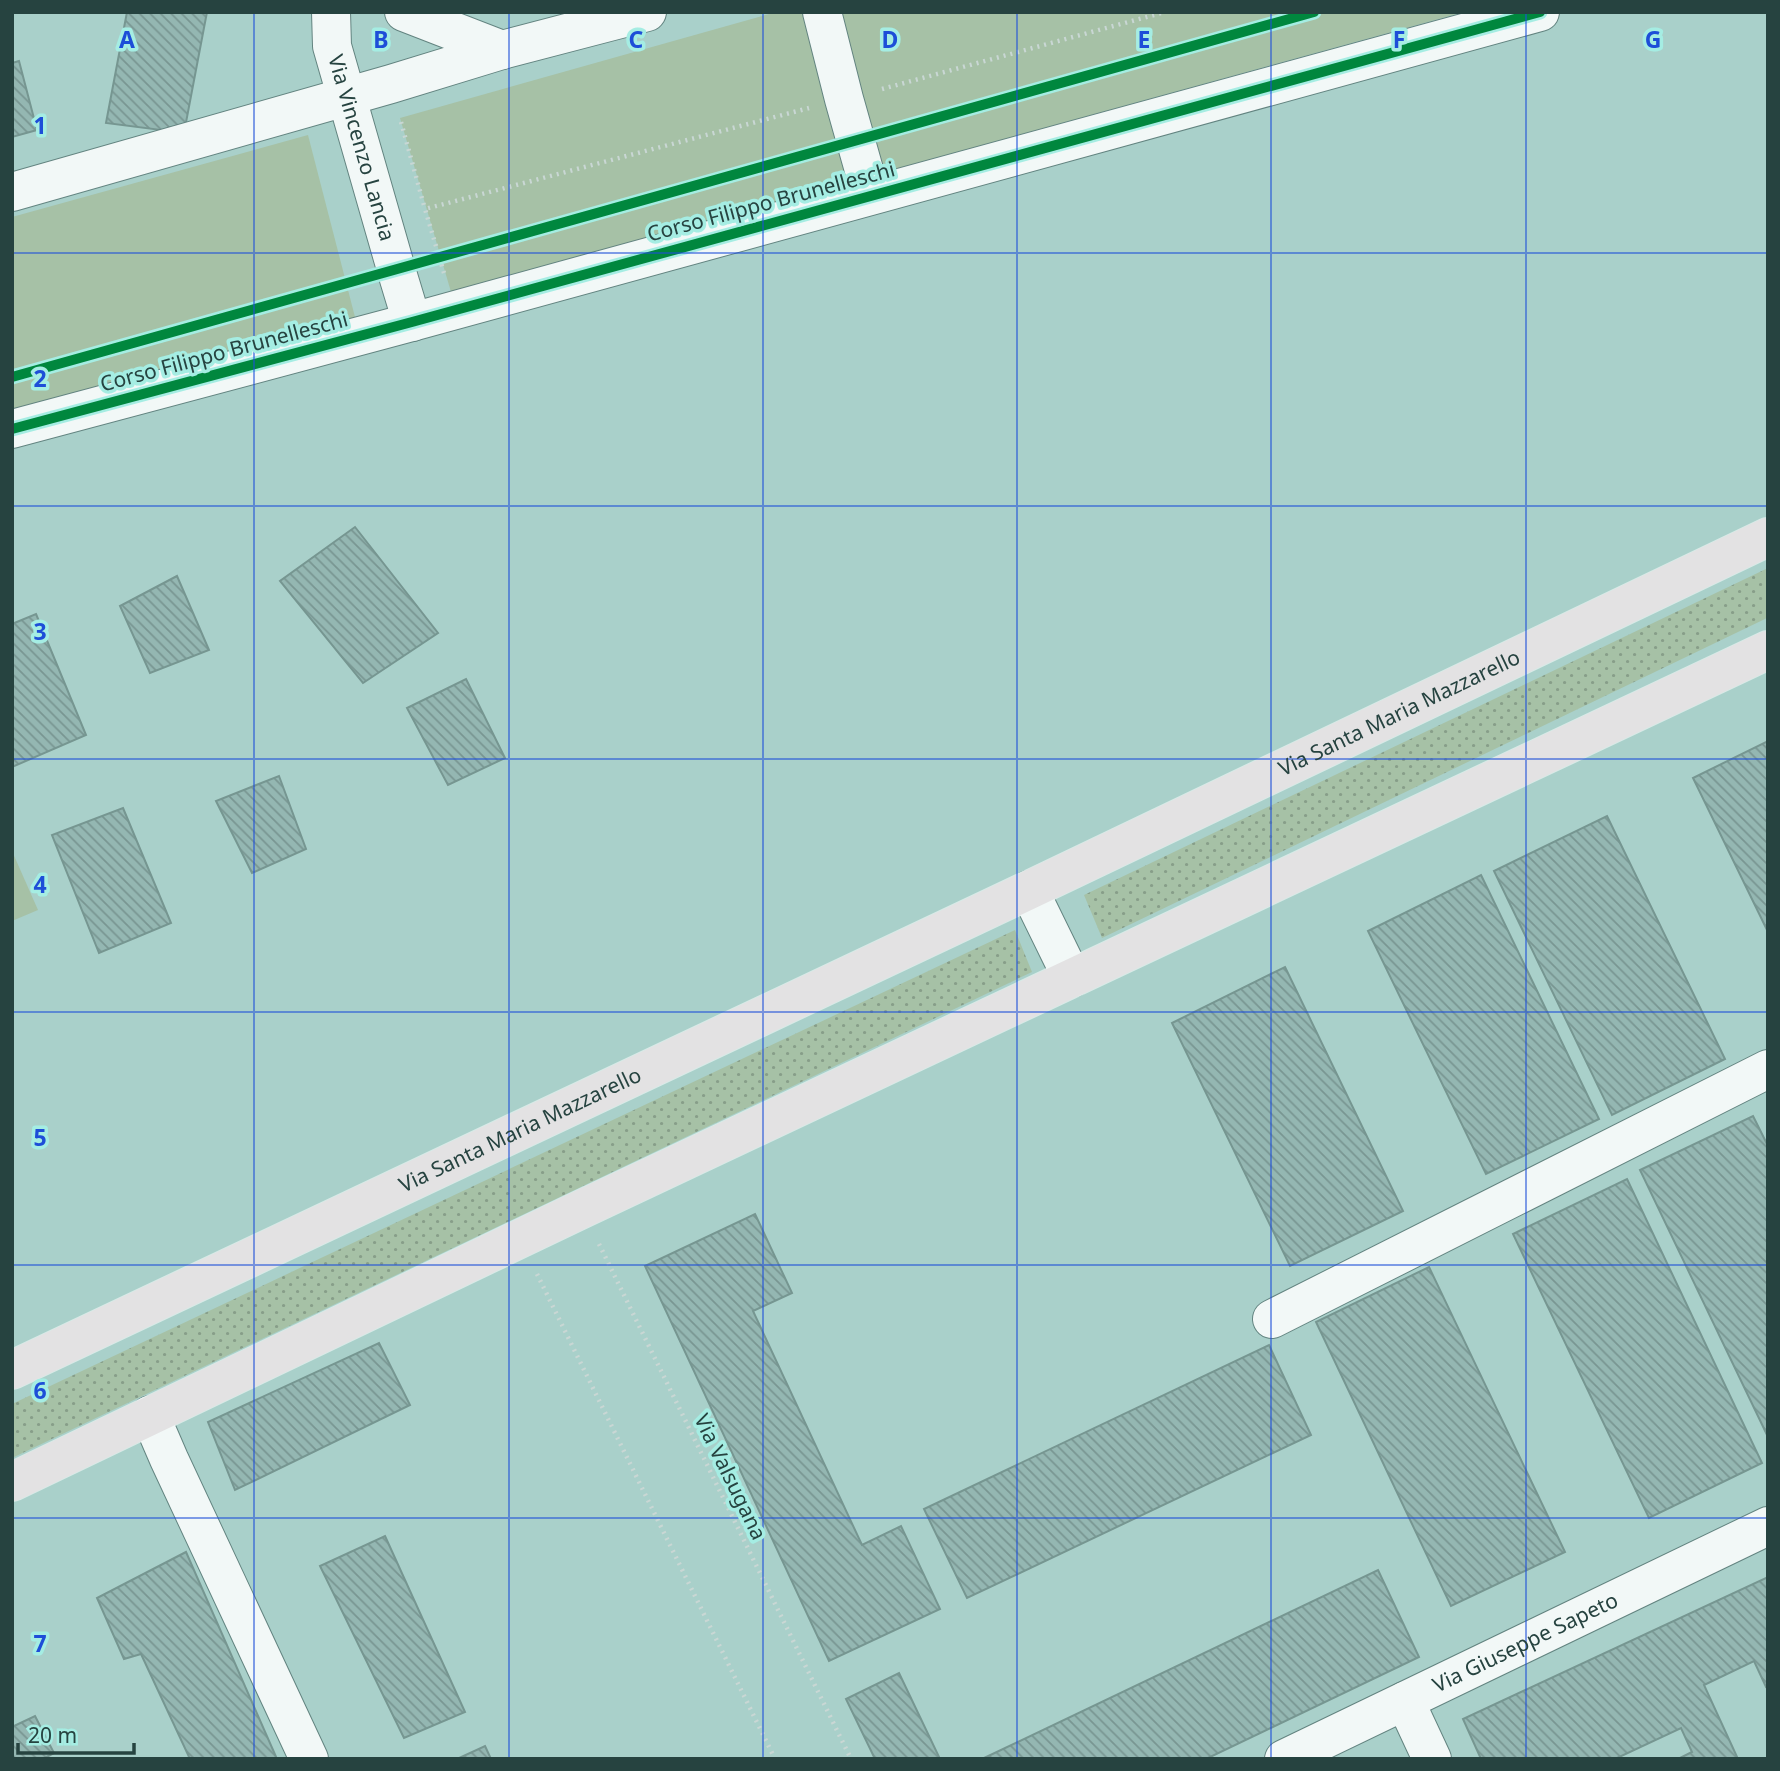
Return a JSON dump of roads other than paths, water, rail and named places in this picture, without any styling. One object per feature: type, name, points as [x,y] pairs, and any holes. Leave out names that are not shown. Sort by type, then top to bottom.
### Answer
[{"type":"main road","name":"Via Santa Maria Mazzarello","points":[[12,1370],[1029,890],[1768,537]]},
{"type":"main road","points":[[12,1482],[582,1209],[1768,650]]},
{"type":"street","name":"Via Vincenzo Lancia","points":[[331,12],[332,46],[412,321]]},
{"type":"street","points":[[404,12],[502,50]]},
{"type":"street","points":[[12,192],[502,50],[648,12]]},
{"type":"street","points":[[822,12],[871,195]]},
{"type":"street","name":"Corso Filippo Brunelleschi","points":[[12,429],[1540,12]]},
{"type":"street","points":[[1029,890],[1072,978]]},
{"type":"street","points":[[1272,1320],[1768,1069]]},
{"type":"street","points":[[150,1415],[309,1759]]},
{"type":"street","name":"Via Giuseppe Sapeto","points":[[1284,1759],[1768,1526]]},
{"type":"street","points":[[1405,1701],[1432,1759]]}]
